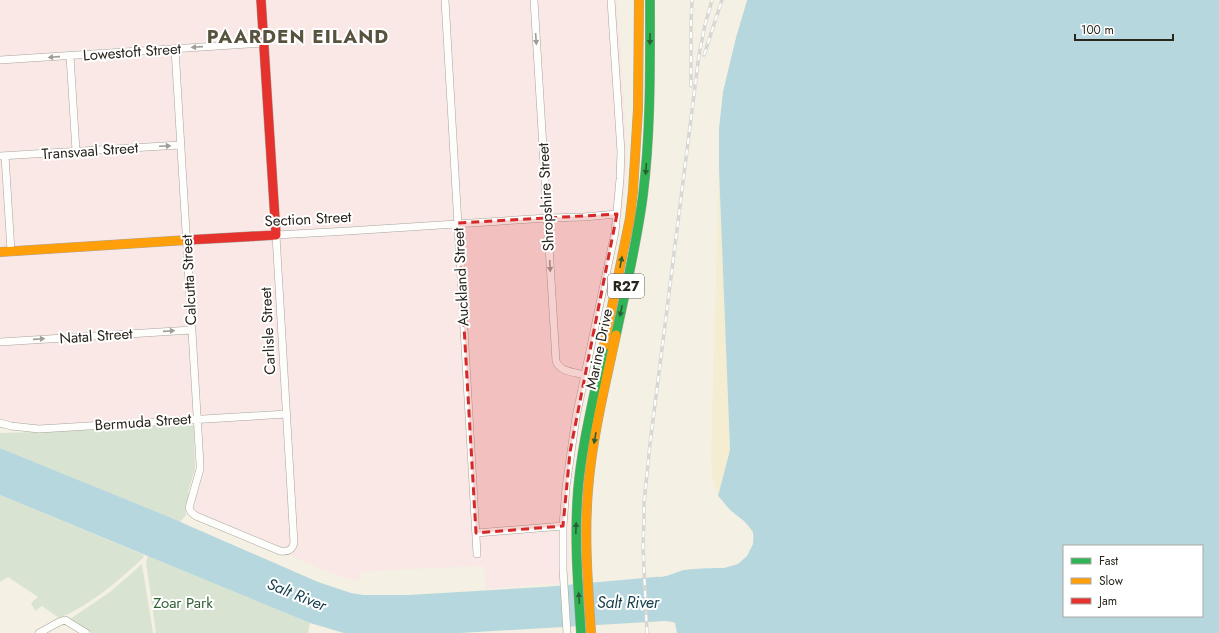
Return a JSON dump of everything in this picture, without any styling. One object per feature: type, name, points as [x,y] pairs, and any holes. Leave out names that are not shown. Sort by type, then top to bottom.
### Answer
[{"type":"main road","name":"Carlisle Street","points":[[261,0],[276,235]]},
{"type":"main road","name":"Marine Drive","points":[[581,631],[576,549],[578,498],[583,452],[630,218],[634,187],[639,0]]},
{"type":"main road","name":"Marine Drive","points":[[591,631],[586,551],[588,491],[592,455],[599,416],[640,220],[645,187],[650,0]]},
{"type":"main road","name":"Section Street","points":[[0,252],[276,235]]},
{"type":"street","name":"Auckland Street","points":[[444,0],[477,554]]},
{"type":"street","name":"Shropshire Street","points":[[534,0],[556,360],[560,368],[585,375]]},
{"type":"street","points":[[567,631],[563,569],[563,526],[570,452],[615,232],[622,152],[611,0]]},
{"type":"street","name":"Lowestoft Street","points":[[0,60],[264,43]]},
{"type":"street","name":"Calcutta Street","points":[[175,49],[200,469],[190,504],[190,510]]},
{"type":"street","points":[[70,56],[76,151]]},
{"type":"street","name":"Transvaal Street","points":[[2,156],[180,145]]},
{"type":"street","points":[[2,156],[11,251]]},
{"type":"street","name":"Section Street","points":[[276,235],[617,214]]},
{"type":"street","name":"Carlisle Street","points":[[190,510],[196,516],[280,551],[287,551],[294,546],[276,235]]},
{"type":"street","name":"Natal Street","points":[[0,342],[192,330]]},
{"type":"street","name":"Bermuda Street","points":[[0,423],[11,426],[39,429],[287,414]]},
{"type":"street","points":[[476,533],[563,526]]},
{"type":"street","points":[[41,632],[65,620],[86,633]]},
{"type":"highlighted area","points":[[617,214],[570,452],[563,526],[476,533],[458,223]]},
{"type":"shaded area","points":[[0,0],[617,0],[627,163],[619,236],[589,375],[569,486],[569,582],[486,589],[484,566],[360,572],[361,581],[342,577],[309,564],[191,511],[200,469],[198,419],[39,429],[0,422]]},
{"type":"green space","points":[[189,423],[195,427],[196,434],[194,436],[195,469],[188,492],[190,495],[185,507],[186,515],[180,522],[0,448],[0,433]]},
{"type":"green space","points":[[0,495],[144,555],[143,558],[104,592],[71,613],[59,618],[42,606],[35,611],[31,603],[38,597],[8,577],[0,582]]},
{"type":"green space","name":"Zoar Park","points":[[148,556],[310,623],[308,633],[156,633],[146,562]]},
{"type":"green space","points":[[142,564],[153,633],[92,633],[70,619],[110,592]]},
{"type":"sand","points":[[719,169],[730,450],[718,496],[712,475],[711,458]]},
{"type":"water","name":"Salt River","points":[[747,0],[1219,0],[1219,633],[677,633],[675,623],[665,621],[460,633],[344,633],[310,623],[0,495],[0,448],[169,517],[318,582],[351,593],[363,595],[408,595],[544,587],[666,576],[683,570],[721,568],[737,563],[744,557],[751,547],[753,534],[748,526],[733,513],[718,496],[730,450],[719,169],[719,127],[723,91],[736,37]]},
{"type":"pier","points":[[745,0],[747,0],[736,37],[723,91],[719,127],[718,199],[717,126],[721,90]]},
{"type":"pier","points":[[717,492],[718,496],[730,510],[744,521],[753,532],[753,544],[747,556],[738,564],[724,568],[683,570],[659,577],[659,575],[683,568],[724,566],[737,562],[745,555],[751,544],[751,532],[717,497]]},
{"type":"railway","points":[[691,86],[692,0]]},
{"type":"railway","points":[[647,633],[643,548],[644,503],[650,444],[699,55],[712,0]]},
{"type":"railway","points":[[704,55],[722,0]]},
{"type":"traffic: fast","points":[[616,335],[638,230],[646,171],[650,98],[650,0]]},
{"type":"traffic: fast","points":[[581,633],[576,544],[578,490],[586,436],[604,346]]},
{"type":"traffic: slow","points":[[604,346],[630,218],[633,191],[638,109],[639,0]]},
{"type":"traffic: slow","points":[[0,252],[187,240]]},
{"type":"traffic: slow","points":[[591,633],[586,544],[588,490],[603,393],[616,335]]},
{"type":"traffic: jam","points":[[187,240],[276,235],[261,0]]},
{"type":"district","name":"PAARDEN EILAND","points":[[298,36]]}]
